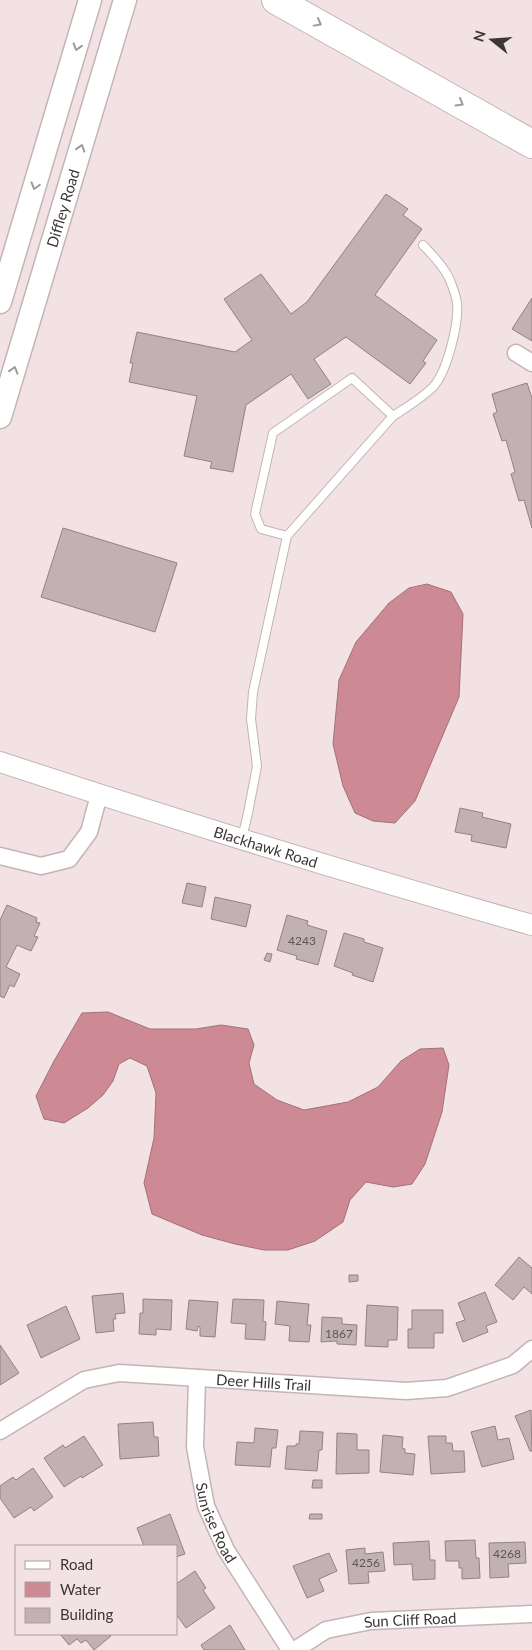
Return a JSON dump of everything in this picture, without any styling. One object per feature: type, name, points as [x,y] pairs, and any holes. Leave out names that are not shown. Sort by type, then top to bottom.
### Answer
[{"type":"highway","points":[[276,0],[532,144]]},
{"type":"main road","points":[[0,302],[7,258],[90,0]]},
{"type":"main road","name":"Diffley Road","points":[[0,417],[125,0]]},
{"type":"street","points":[[516,353],[532,363]]},
{"type":"street","name":"Blackhawk Road","points":[[0,762],[429,896],[532,925]]},
{"type":"street","points":[[0,856],[41,866],[69,859],[89,832],[99,794]]},
{"type":"street","name":"Deer Hills Trail","points":[[0,1432],[84,1380],[119,1374],[406,1391],[447,1388],[513,1365],[532,1350]]},
{"type":"street","name":"Sunrise Road","points":[[198,1378],[195,1447],[206,1506],[226,1550],[290,1650]]},
{"type":"street","name":"Sun Cliff Road","points":[[295,1650],[326,1630],[372,1621],[532,1614]]},
{"type":"lane","points":[[242,838],[257,766],[252,719],[253,692],[287,536],[393,416],[416,402],[434,386],[448,358],[455,327],[457,304],[449,278],[437,260],[423,245]]},
{"type":"lane","points":[[287,536],[261,529],[255,514],[273,433],[352,378],[393,416]]},
{"type":"water","points":[[427,584],[451,592],[463,614],[459,697],[415,801],[395,823],[373,821],[355,813],[343,786],[333,744],[339,680],[356,642],[389,603],[409,588]]},
{"type":"water","points":[[108,1012],[150,1029],[196,1029],[221,1025],[248,1029],[254,1045],[249,1063],[254,1084],[277,1100],[304,1110],[348,1102],[378,1087],[401,1061],[420,1049],[443,1048],[449,1065],[442,1112],[425,1164],[412,1184],[393,1187],[366,1182],[350,1200],[343,1222],[315,1241],[288,1250],[264,1250],[235,1244],[202,1235],[152,1214],[144,1183],[154,1138],[156,1093],[147,1066],[130,1058],[119,1064],[113,1081],[103,1095],[88,1108],[64,1123],[44,1119],[36,1096],[82,1013]]},
{"type":"building","points":[[386,194],[408,209],[403,215],[422,229],[375,295],[437,340],[423,361],[426,363],[410,384],[346,337],[314,359],[331,384],[308,399],[291,374],[246,405],[233,472],[210,468],[212,462],[184,456],[197,396],[129,382],[133,363],[130,363],[137,332],[235,352],[252,340],[224,299],[261,274],[291,314],[307,302]]},
{"type":"building","points":[[532,298],[532,341],[512,329]]},
{"type":"building","points":[[527,383],[532,398],[532,528],[524,500],[519,501],[511,474],[515,472],[506,440],[502,441],[493,414],[497,412],[492,394]]},
{"type":"building","points":[[63,528],[177,563],[155,632],[41,597]]},
{"type":"building","points":[[460,808],[483,813],[482,817],[511,824],[506,848],[471,841],[472,835],[455,832]]},
{"type":"building","points":[[187,883],[206,887],[202,907],[182,903]]},
{"type":"building","points":[[215,897],[251,905],[246,927],[211,919]]},
{"type":"building","points":[[7,905],[37,918],[36,922],[40,923],[34,936],[38,937],[31,951],[17,945],[6,967],[20,974],[14,987],[10,985],[4,998],[0,996],[0,920]]},
{"type":"building","points":[[287,915],[308,921],[307,925],[327,931],[318,965],[296,959],[297,956],[277,950]]},
{"type":"building","points":[[344,933],[364,939],[364,942],[383,948],[373,982],[334,966]]},
{"type":"building","points":[[267,953],[272,954],[270,962],[264,960]]},
{"type":"building","points":[[519,1257],[532,1268],[532,1294],[524,1287],[513,1300],[495,1285]]},
{"type":"building","points":[[349,1275],[358,1275],[358,1281],[349,1282]]},
{"type":"building","points":[[485,1292],[497,1322],[486,1326],[488,1332],[463,1342],[456,1323],[465,1320],[458,1303]]},
{"type":"building","points":[[123,1293],[125,1313],[115,1314],[116,1319],[113,1319],[114,1331],[96,1333],[92,1296]]},
{"type":"building","points":[[143,1299],[172,1300],[171,1330],[156,1329],[156,1335],[139,1334],[140,1313],[143,1313]]},
{"type":"building","points":[[233,1299],[264,1300],[263,1321],[266,1322],[265,1340],[245,1339],[246,1324],[231,1323]]},
{"type":"building","points":[[189,1300],[218,1302],[215,1337],[200,1336],[200,1327],[198,1326],[197,1331],[186,1329]]},
{"type":"building","points":[[277,1301],[309,1304],[307,1325],[311,1325],[309,1342],[289,1341],[290,1326],[275,1324]]},
{"type":"building","points":[[367,1305],[398,1307],[397,1340],[388,1340],[388,1347],[365,1346]]},
{"type":"building","points":[[66,1306],[80,1339],[41,1358],[27,1325]]},
{"type":"building","points":[[412,1310],[443,1310],[443,1333],[434,1333],[434,1348],[408,1348],[408,1329],[412,1329]]},
{"type":"building","points":[[322,1317],[342,1318],[342,1324],[357,1325],[356,1345],[337,1344],[337,1341],[321,1342]]},
{"type":"building","points":[[0,1345],[19,1373],[0,1385]]},
{"type":"building","points":[[531,1410],[532,1451],[530,1451],[515,1416]]},
{"type":"building","points":[[153,1422],[154,1437],[158,1437],[159,1456],[120,1459],[118,1424]]},
{"type":"building","points":[[495,1426],[498,1440],[509,1438],[514,1459],[482,1467],[471,1432]]},
{"type":"building","points":[[255,1428],[278,1430],[276,1448],[272,1448],[270,1467],[235,1465],[237,1442],[254,1443]]},
{"type":"building","points":[[300,1431],[323,1432],[322,1450],[319,1450],[317,1471],[285,1469],[287,1446],[299,1444]]},
{"type":"building","points":[[337,1433],[357,1434],[357,1450],[369,1450],[369,1473],[336,1474]]},
{"type":"building","points":[[383,1435],[403,1437],[402,1448],[405,1449],[405,1453],[415,1454],[413,1475],[380,1472]]},
{"type":"building","points":[[84,1436],[103,1465],[64,1487],[44,1458],[63,1445],[65,1448]]},
{"type":"building","points":[[428,1436],[446,1436],[446,1443],[452,1443],[453,1451],[464,1451],[465,1472],[431,1474]]},
{"type":"building","points":[[33,1468],[53,1497],[34,1511],[31,1507],[14,1518],[0,1498],[0,1486],[13,1477],[16,1480]]},
{"type":"building","points":[[313,1480],[322,1480],[322,1488],[312,1488]]},
{"type":"building","points":[[170,1514],[185,1554],[178,1556],[178,1545],[144,1545],[137,1528]]},
{"type":"building","points":[[310,1514],[322,1514],[322,1519],[309,1519]]},
{"type":"building","points":[[475,1540],[476,1558],[479,1558],[480,1578],[462,1579],[462,1568],[459,1568],[459,1561],[446,1561],[445,1541]]},
{"type":"building","points":[[429,1541],[430,1560],[435,1560],[435,1579],[413,1580],[412,1564],[394,1565],[393,1543]]},
{"type":"building","points":[[525,1542],[526,1563],[508,1564],[509,1577],[490,1578],[489,1543]]},
{"type":"building","points":[[365,1548],[365,1554],[383,1552],[385,1571],[368,1572],[369,1583],[349,1584],[346,1550]]},
{"type":"building","points":[[329,1553],[337,1571],[319,1579],[324,1591],[307,1598],[293,1566]]},
{"type":"building","points":[[195,1571],[206,1588],[203,1590],[215,1608],[186,1628],[178,1617],[178,1583]]},
{"type":"building","points":[[230,1625],[245,1650],[204,1650],[201,1645]]},
{"type":"building","points":[[61,1635],[111,1636],[94,1650],[86,1640],[81,1643],[77,1639],[69,1645]]}]
